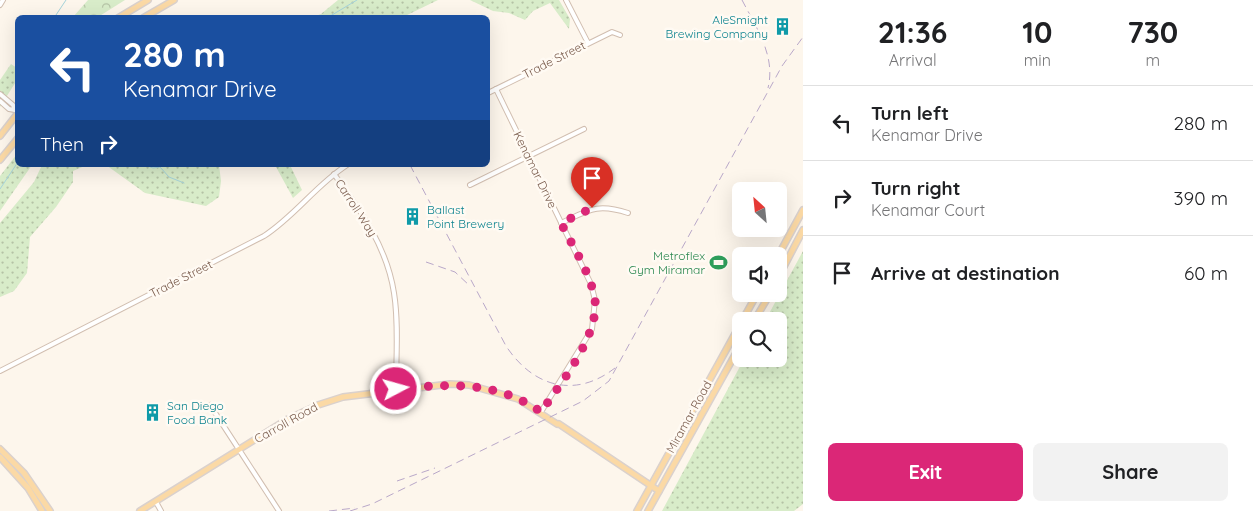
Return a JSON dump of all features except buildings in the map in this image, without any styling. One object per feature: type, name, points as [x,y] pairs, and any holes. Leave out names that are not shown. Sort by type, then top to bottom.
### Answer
[{"type":"main road","points":[[123,15],[148,0]]},
{"type":"main road","points":[[148,15],[174,0]]},
{"type":"main road","points":[[0,136],[15,114]]},
{"type":"main road","points":[[0,160],[15,142]]},
{"type":"main road","points":[[783,247],[803,210]]},
{"type":"main road","points":[[787,261],[803,230]]},
{"type":"main road","name":"Miramar Road","points":[[637,511],[732,340]]},
{"type":"main road","name":"Miramar Road","points":[[648,511],[732,360]]},
{"type":"main road","name":"Carroll Road","points":[[140,511],[288,419],[318,405],[363,393],[450,384],[469,385],[506,394],[541,412],[659,491]]},
{"type":"main road","points":[[0,449],[24,473],[50,511]]},
{"type":"main road","points":[[0,457],[28,488],[42,511]]},
{"type":"street","points":[[0,5],[3,0]]},
{"type":"street","points":[[566,0],[588,44]]},
{"type":"street","name":"Trade Street","points":[[490,92],[612,32],[620,35]]},
{"type":"street","name":"Kenamar Drive","points":[[496,89],[591,284],[594,300],[595,315],[586,341],[541,412]]},
{"type":"street","points":[[0,94],[15,109]]},
{"type":"street","points":[[0,101],[8,109],[15,111]]},
{"type":"street","points":[[470,185],[584,129]]},
{"type":"street","name":"Trade Street","points":[[0,371],[264,236],[286,221],[343,167]]},
{"type":"street","name":"Carroll Way","points":[[334,174],[365,217],[389,270],[396,311],[396,389]]},
{"type":"street","points":[[561,223],[592,208],[600,207],[628,213]]},
{"type":"street","points":[[210,405],[279,511]]},
{"type":"street","points":[[156,502],[161,511]]},
{"type":"green space","points":[[88,0],[125,0],[101,15],[75,15]]},
{"type":"green space","points":[[338,0],[438,0],[407,15],[318,15]]},
{"type":"green space","points":[[470,0],[559,0],[570,19],[569,29],[550,3],[533,11],[525,20],[509,13],[493,11]]},
{"type":"green space","points":[[11,64],[15,67],[15,83],[0,107],[0,80]]},
{"type":"green space","points":[[15,157],[15,167],[31,167],[0,211],[0,176]]},
{"type":"green space","points":[[41,167],[82,167],[73,171],[73,182],[56,207],[30,237],[27,273],[14,291],[0,297],[0,223],[34,182]]},
{"type":"green space","points":[[109,167],[219,167],[221,181],[219,197],[206,206],[145,193]]},
{"type":"green space","points":[[276,167],[291,167],[302,190],[293,198]]},
{"type":"green space","points":[[803,251],[803,504],[794,511],[662,511],[740,367],[787,367],[787,312],[770,312],[775,302],[787,302],[787,280]]},
{"type":"waterway","points":[[56,15],[66,0]]},
{"type":"waterway","points":[[332,15],[357,0]]},
{"type":"waterway","points":[[0,189],[15,166]]},
{"type":"waterway","points":[[150,167],[160,167]]},
{"type":"waterway","points":[[160,167],[169,177],[184,183]]},
{"type":"railway","points":[[742,0],[767,53],[770,76],[768,88]]},
{"type":"railway","points":[[350,511],[372,504],[583,401],[609,381],[782,66],[803,37]]},
{"type":"railway","points":[[411,167],[506,346],[517,360],[529,371],[542,379],[556,384],[585,383],[600,378],[615,368]]},
{"type":"railway","points":[[426,262],[455,272],[470,286]]},
{"type":"railway","points":[[397,481],[435,468]]},
{"type":"railway","points":[[329,511],[355,508]]},
{"type":"place","name":"AleSmight Brewing Company","points":[[782,27]]},
{"type":"place","name":"Ballast Point Brewery","points":[[413,217]]},
{"type":"place","name":"Metroflex Gym Miramar","points":[[719,263]]},
{"type":"place","name":"San Diego Food Bank","points":[[153,413]]},
{"type":"route","points":[[396,389],[450,384],[469,385],[506,394],[541,412],[592,329],[595,315],[591,284],[561,223],[592,208]]}]
